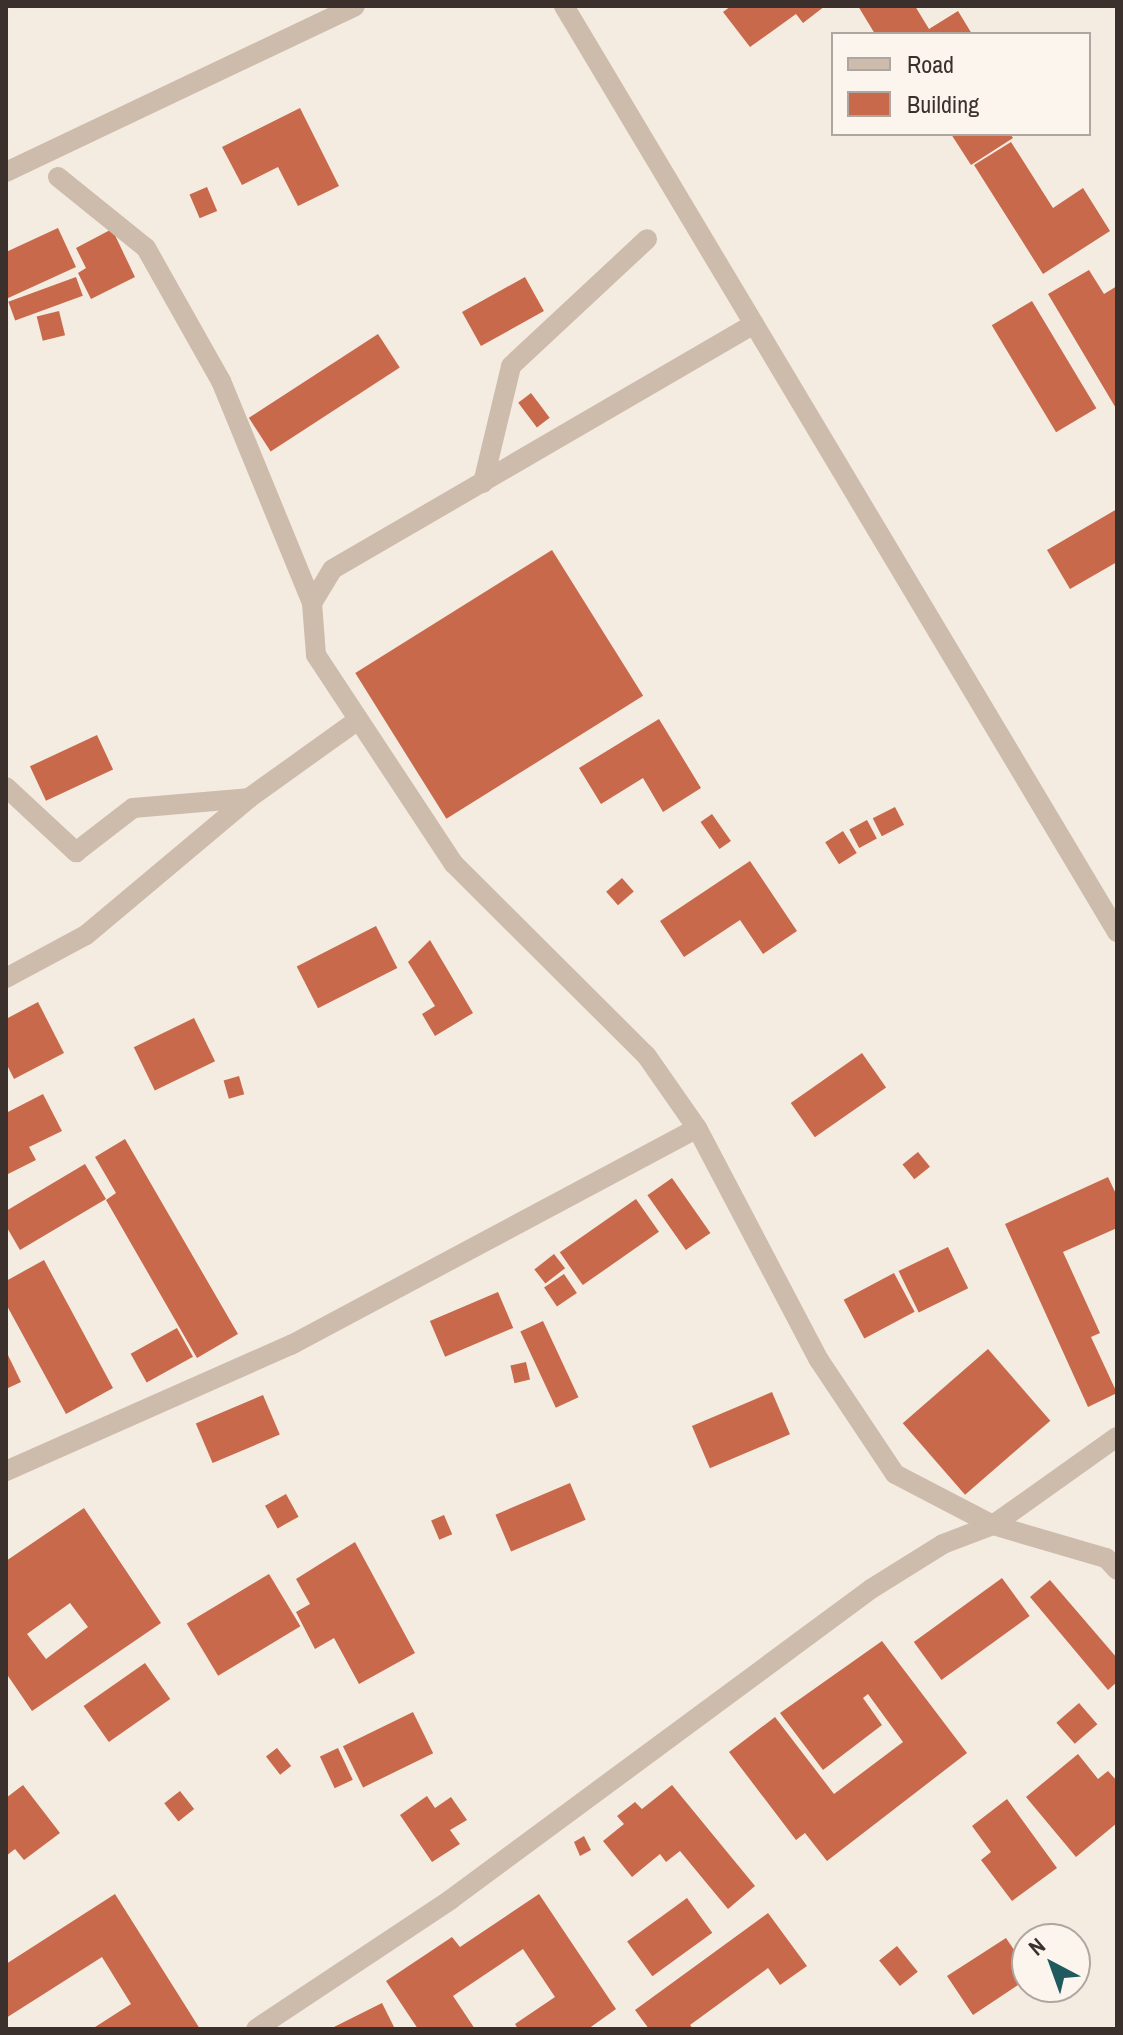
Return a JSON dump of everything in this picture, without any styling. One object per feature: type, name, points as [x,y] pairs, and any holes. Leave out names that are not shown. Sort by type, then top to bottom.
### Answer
[{"type":"street","points":[[6,172],[355,6]]},
{"type":"street","points":[[564,6],[1117,932]]},
{"type":"street","points":[[58,177],[146,248],[221,381],[312,603],[316,655],[454,864],[646,1055],[697,1128],[819,1360],[895,1474],[993,1525],[1106,1558],[1117,1570]]},
{"type":"street","points":[[483,483],[511,366],[647,239]]},
{"type":"street","points":[[312,603],[332,570],[754,324]]},
{"type":"street","points":[[6,978],[86,935],[249,798],[358,720]]},
{"type":"street","points":[[6,787],[76,852],[133,808],[249,798]]},
{"type":"street","points":[[6,1471],[291,1345],[697,1128]]},
{"type":"street","points":[[256,2029],[450,1900],[871,1589],[943,1544],[993,1525],[1117,1437]]},
{"type":"building","points":[[731,6],[825,6],[803,23],[796,14],[750,47],[723,12]]},
{"type":"building","points":[[858,6],[915,6],[929,29],[958,11],[971,32],[874,32]]},
{"type":"building","points":[[300,108],[339,186],[298,206],[278,167],[242,185],[222,147]]},
{"type":"building","points":[[952,136],[1013,138],[971,165]]},
{"type":"building","points":[[1011,142],[1053,208],[1083,188],[1110,231],[1043,274],[974,165]]},
{"type":"building","points":[[207,187],[217,211],[200,218],[190,194]]},
{"type":"building","points":[[58,228],[76,267],[6,299],[6,252]]},
{"type":"building","points":[[112,229],[135,277],[91,299],[78,273],[86,268],[76,248]]},
{"type":"building","points":[[1089,270],[1104,294],[1117,286],[1117,410],[1048,294]]},
{"type":"building","points":[[76,277],[83,296],[15,320],[8,302]]},
{"type":"building","points":[[525,277],[544,311],[481,346],[462,312]]},
{"type":"building","points":[[1032,301],[1096,408],[1056,432],[992,325]]},
{"type":"building","points":[[59,311],[65,335],[43,341],[37,317]]},
{"type":"building","points":[[378,334],[400,368],[271,451],[249,418]]},
{"type":"building","points":[[531,393],[550,418],[537,427],[518,403]]},
{"type":"building","points":[[1117,509],[1117,562],[1070,589],[1047,550]]},
{"type":"building","points":[[552,550],[643,696],[446,819],[355,673]]},
{"type":"building","points":[[659,719],[701,788],[663,812],[643,778],[601,804],[579,768]]},
{"type":"building","points":[[97,735],[113,769],[46,801],[30,766]]},
{"type":"building","points":[[895,807],[904,825],[882,836],[873,818]]},
{"type":"building","points":[[712,814],[731,841],[719,849],[701,822]]},
{"type":"building","points":[[867,820],[877,839],[859,848],[849,829]]},
{"type":"building","points":[[843,831],[857,853],[839,864],[825,842]]},
{"type":"building","points":[[750,861],[797,931],[763,954],[740,920],[684,957],[660,921]]},
{"type":"building","points":[[622,878],[634,892],[618,905],[606,892]]},
{"type":"building","points":[[376,926],[397,968],[318,1008],[297,966]]},
{"type":"building","points":[[430,940],[473,1013],[435,1036],[422,1014],[435,1006],[408,962]]},
{"type":"building","points":[[38,1002],[64,1053],[14,1079],[6,1063],[6,1019]]},
{"type":"building","points":[[194,1018],[215,1061],[155,1091],[134,1047]]},
{"type":"building","points":[[862,1053],[886,1087],[815,1137],[791,1103]]},
{"type":"building","points":[[239,1076],[244,1094],[229,1099],[224,1080]]},
{"type":"building","points":[[43,1094],[62,1131],[29,1147],[36,1160],[6,1175],[6,1113]]},
{"type":"building","points":[[125,1139],[238,1334],[197,1358],[106,1200],[116,1193],[95,1157]]},
{"type":"building","points":[[918,1152],[930,1167],[914,1179],[902,1165]]},
{"type":"building","points":[[85,1164],[106,1199],[20,1250],[6,1226],[6,1211]]},
{"type":"building","points":[[1108,1177],[1117,1196],[1117,1228],[1063,1252],[1100,1333],[1091,1337],[1117,1393],[1088,1407],[1005,1224]]},
{"type":"building","points":[[672,1178],[710,1233],[686,1250],[647,1195]]},
{"type":"building","points":[[636,1199],[659,1232],[583,1285],[560,1252]]},
{"type":"building","points":[[948,1247],[968,1288],[919,1312],[899,1271]]},
{"type":"building","points":[[554,1254],[565,1268],[545,1284],[534,1269]]},
{"type":"building","points":[[44,1260],[113,1388],[66,1414],[6,1304],[6,1281]]},
{"type":"building","points":[[894,1273],[915,1312],[864,1339],[844,1300]]},
{"type":"building","points":[[564,1274],[577,1293],[557,1306],[544,1287]]},
{"type":"building","points":[[498,1292],[513,1328],[445,1357],[430,1321]]},
{"type":"building","points":[[543,1321],[578,1397],[556,1408],[520,1332]]},
{"type":"building","points":[[177,1328],[193,1357],[147,1383],[131,1354]]},
{"type":"building","points":[[988,1349],[1050,1421],[965,1495],[903,1423]]},
{"type":"building","points":[[6,1351],[21,1382],[6,1389]]},
{"type":"building","points":[[526,1362],[530,1380],[514,1383],[510,1366]]},
{"type":"building","points":[[772,1392],[790,1434],[710,1468],[692,1426]]},
{"type":"building","points":[[263,1395],[280,1435],[213,1463],[196,1424]]},
{"type":"building","points":[[570,1483],[586,1520],[511,1551],[495,1515]]},
{"type":"building","points":[[286,1494],[299,1517],[278,1528],[265,1506]]},
{"type":"building","points":[[84,1508],[161,1623],[32,1711],[6,1673],[6,1561]],"holes":[[[70,1603],[88,1627],[46,1659],[27,1634]]]},
{"type":"building","points":[[444,1515],[452,1534],[439,1540],[431,1520]]},
{"type":"building","points":[[355,1542],[415,1653],[359,1684],[334,1638],[315,1649],[296,1612],[310,1604],[296,1579]]},
{"type":"building","points":[[269,1574],[300,1626],[218,1676],[187,1623]]},
{"type":"building","points":[[1002,1578],[1030,1616],[941,1680],[914,1642]]},
{"type":"building","points":[[1050,1580],[1117,1658],[1117,1682],[1108,1690],[1030,1597]]},
{"type":"building","points":[[882,1641],[967,1753],[827,1861],[805,1833],[796,1840],[729,1752],[775,1717],[834,1794],[903,1742],[868,1694],[863,1698],[882,1725],[823,1770],[780,1713]]},
{"type":"building","points":[[145,1663],[170,1699],[109,1742],[84,1706]]},
{"type":"building","points":[[1079,1703],[1097,1724],[1075,1744],[1056,1723]]},
{"type":"building","points":[[413,1712],[433,1753],[363,1788],[343,1746]]},
{"type":"building","points":[[277,1748],[291,1766],[280,1775],[266,1757]]},
{"type":"building","points":[[338,1748],[353,1780],[335,1788],[320,1756]]},
{"type":"building","points":[[1078,1754],[1098,1779],[1108,1771],[1117,1781],[1117,1823],[1076,1857],[1026,1797]]},
{"type":"building","points":[[23,1785],[60,1833],[24,1860],[15,1849],[6,1856],[6,1798]]},
{"type":"building","points":[[672,1785],[755,1886],[728,1909],[680,1851],[666,1862],[660,1854],[632,1877],[603,1841],[624,1824],[617,1816],[635,1802],[642,1809]]},
{"type":"building","points":[[180,1791],[194,1809],[178,1821],[164,1803]]},
{"type":"building","points":[[427,1796],[435,1808],[451,1797],[467,1820],[450,1830],[460,1844],[432,1862],[400,1815]]},
{"type":"building","points":[[1007,1799],[1057,1868],[1012,1901],[981,1860],[991,1852],[972,1826]]},
{"type":"building","points":[[584,1836],[591,1850],[580,1856],[574,1842]]},
{"type":"building","points":[[115,1894],[200,2029],[92,2029],[131,2004],[102,1957],[6,2018],[6,1964]]},
{"type":"building","points":[[539,1894],[616,2009],[588,2029],[518,2029],[515,2024],[555,1997],[523,1949],[453,1996],[475,2029],[418,2029],[386,1981],[452,1937],[460,1947]]},
{"type":"building","points":[[687,1898],[712,1933],[652,1976],[627,1941]]},
{"type":"building","points":[[768,1913],[807,1966],[780,1985],[768,1968],[690,2025],[693,2029],[649,2029],[635,2010]]},
{"type":"building","points":[[1006,1938],[1011,1945],[1011,1990],[973,2015],[947,1976]]},
{"type":"building","points":[[897,1946],[918,1972],[900,1986],[879,1960]]},
{"type":"building","points":[[382,2003],[395,2029],[330,2029]]}]
